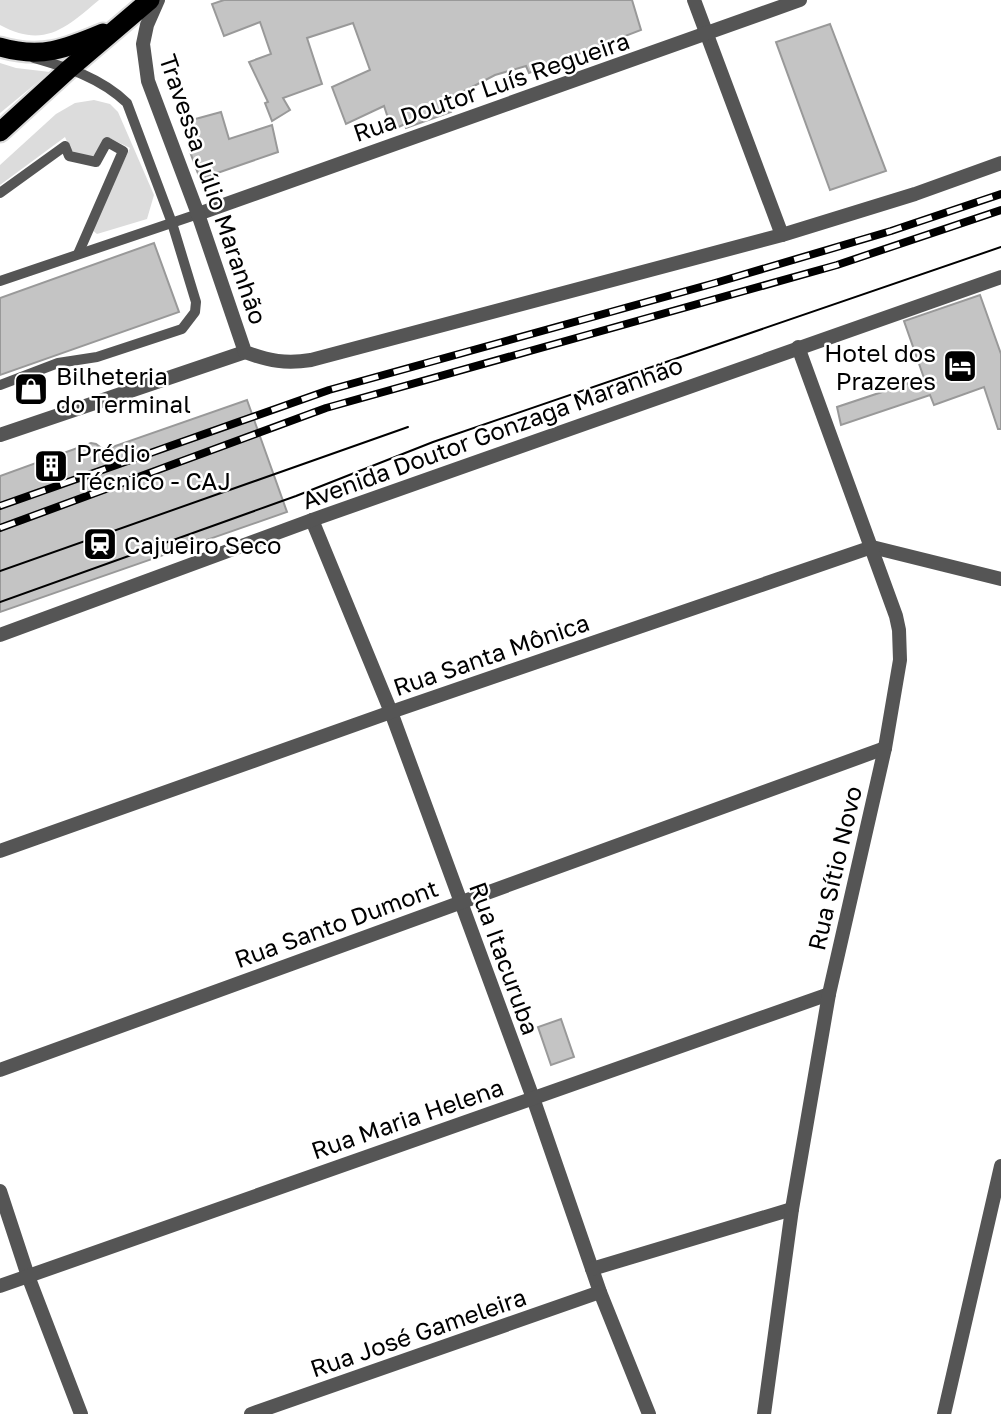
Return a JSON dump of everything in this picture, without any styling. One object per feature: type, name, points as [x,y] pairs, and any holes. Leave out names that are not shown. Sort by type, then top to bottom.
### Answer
[{"type":"highway","points":[[0,132],[150,0]]},
{"type":"highway","points":[[7,49],[45,53],[81,42],[123,23]]},
{"type":"street","name":"Travessa Júlio Maranhão","points":[[158,0],[147,25],[143,44],[148,81],[198,214],[245,352]]},
{"type":"street","points":[[694,0],[782,235]]},
{"type":"street","name":"Rua Doutor Luís Regueira","points":[[198,214],[800,0]]},
{"type":"street","points":[[0,435],[245,352],[267,360],[289,363],[311,360],[782,235],[915,194],[1001,163]]},
{"type":"street","name":"Avenida Doutor Gonzaga Maranhão","points":[[0,635],[312,520],[1001,277]]},
{"type":"street","name":"Rua Sítio Novo","points":[[764,1414],[792,1209],[829,994],[885,748],[901,644],[896,615],[798,347]]},
{"type":"street","name":"Rua Itacuruba","points":[[312,520],[391,712],[533,1098],[600,1292],[649,1414]]},
{"type":"street","points":[[872,547],[1001,579]]},
{"type":"street","name":"Rua Santa Mônica","points":[[0,851],[391,712],[872,547]]},
{"type":"street","name":"Rua Santo Dumont","points":[[0,1070],[885,748]]},
{"type":"street","name":"Rua Maria Helena","points":[[0,1286],[829,994]]},
{"type":"street","points":[[944,1414],[1001,1166]]},
{"type":"street","points":[[0,1191],[28,1276],[80,1414]]},
{"type":"street","points":[[592,1269],[792,1209]]},
{"type":"street","name":"Rua José Gameleira","points":[[251,1414],[600,1292]]},
{"type":"lane","points":[[0,385],[58,363],[97,357],[182,329],[195,312],[196,302],[172,223],[127,103],[112,89],[69,69],[7,49]]},
{"type":"lane","points":[[0,193],[65,146],[69,156],[96,162],[107,142],[123,151],[78,254]]},
{"type":"lane","points":[[0,282],[198,214]]},
{"type":"shaded area","points":[[0,0],[99,0],[65,27],[42,35],[29,35],[0,25]]},
{"type":"shaded area","points":[[0,63],[16,68],[50,72],[0,113]]},
{"type":"shaded area","points":[[94,100],[110,104],[118,112],[154,195],[147,219],[97,234],[92,230],[130,148],[107,137],[96,159],[72,153],[65,137],[0,185],[0,165],[56,114],[75,103]]},
{"type":"building","points":[[224,0],[632,0],[641,30],[529,73],[526,66],[495,75],[447,100],[451,112],[406,128],[405,124],[392,130],[384,106],[346,124],[332,87],[370,70],[353,23],[307,38],[322,84],[283,98],[290,110],[272,121],[265,103],[268,102],[249,62],[271,54],[260,22],[224,36],[212,4]]},
{"type":"building","points":[[830,24],[886,171],[830,190],[776,42]]},
{"type":"building","points":[[221,112],[229,139],[272,125],[278,152],[200,179],[189,149],[194,147],[188,121]]},
{"type":"building","points":[[154,243],[179,312],[0,375],[0,298]]},
{"type":"building","name":"Hotel dos Prazeres","points":[[980,295],[1001,354],[1001,429],[998,429],[984,387],[934,405],[930,395],[841,425],[837,407],[924,378],[904,321]]},
{"type":"building","name":"Bilheteria do Terminal","points":[[40,378],[45,391],[22,400],[18,387]]},
{"type":"building","points":[[247,400],[287,512],[0,612],[0,476],[91,443],[104,450]]},
{"type":"building","points":[[561,1019],[574,1057],[551,1065],[538,1027]]},
{"type":"tram line","points":[[0,602],[296,496],[433,442],[1001,247]]},
{"type":"tram line","points":[[0,571],[408,427]]},
{"type":"railway","points":[[0,506],[329,390],[715,283],[891,231],[1001,194]]},
{"type":"railway","points":[[0,528],[326,408],[837,265],[1001,210]]},
{"type":"place","name":"Hotel dos Prazeres","points":[[960,366]]},
{"type":"place","name":"Bilheteria do Terminal","points":[[31,389]]},
{"type":"place","name":"Prédio Técnico - CAJ","points":[[51,466]]},
{"type":"place","name":"Cajueiro Seco","points":[[100,544]]}]
